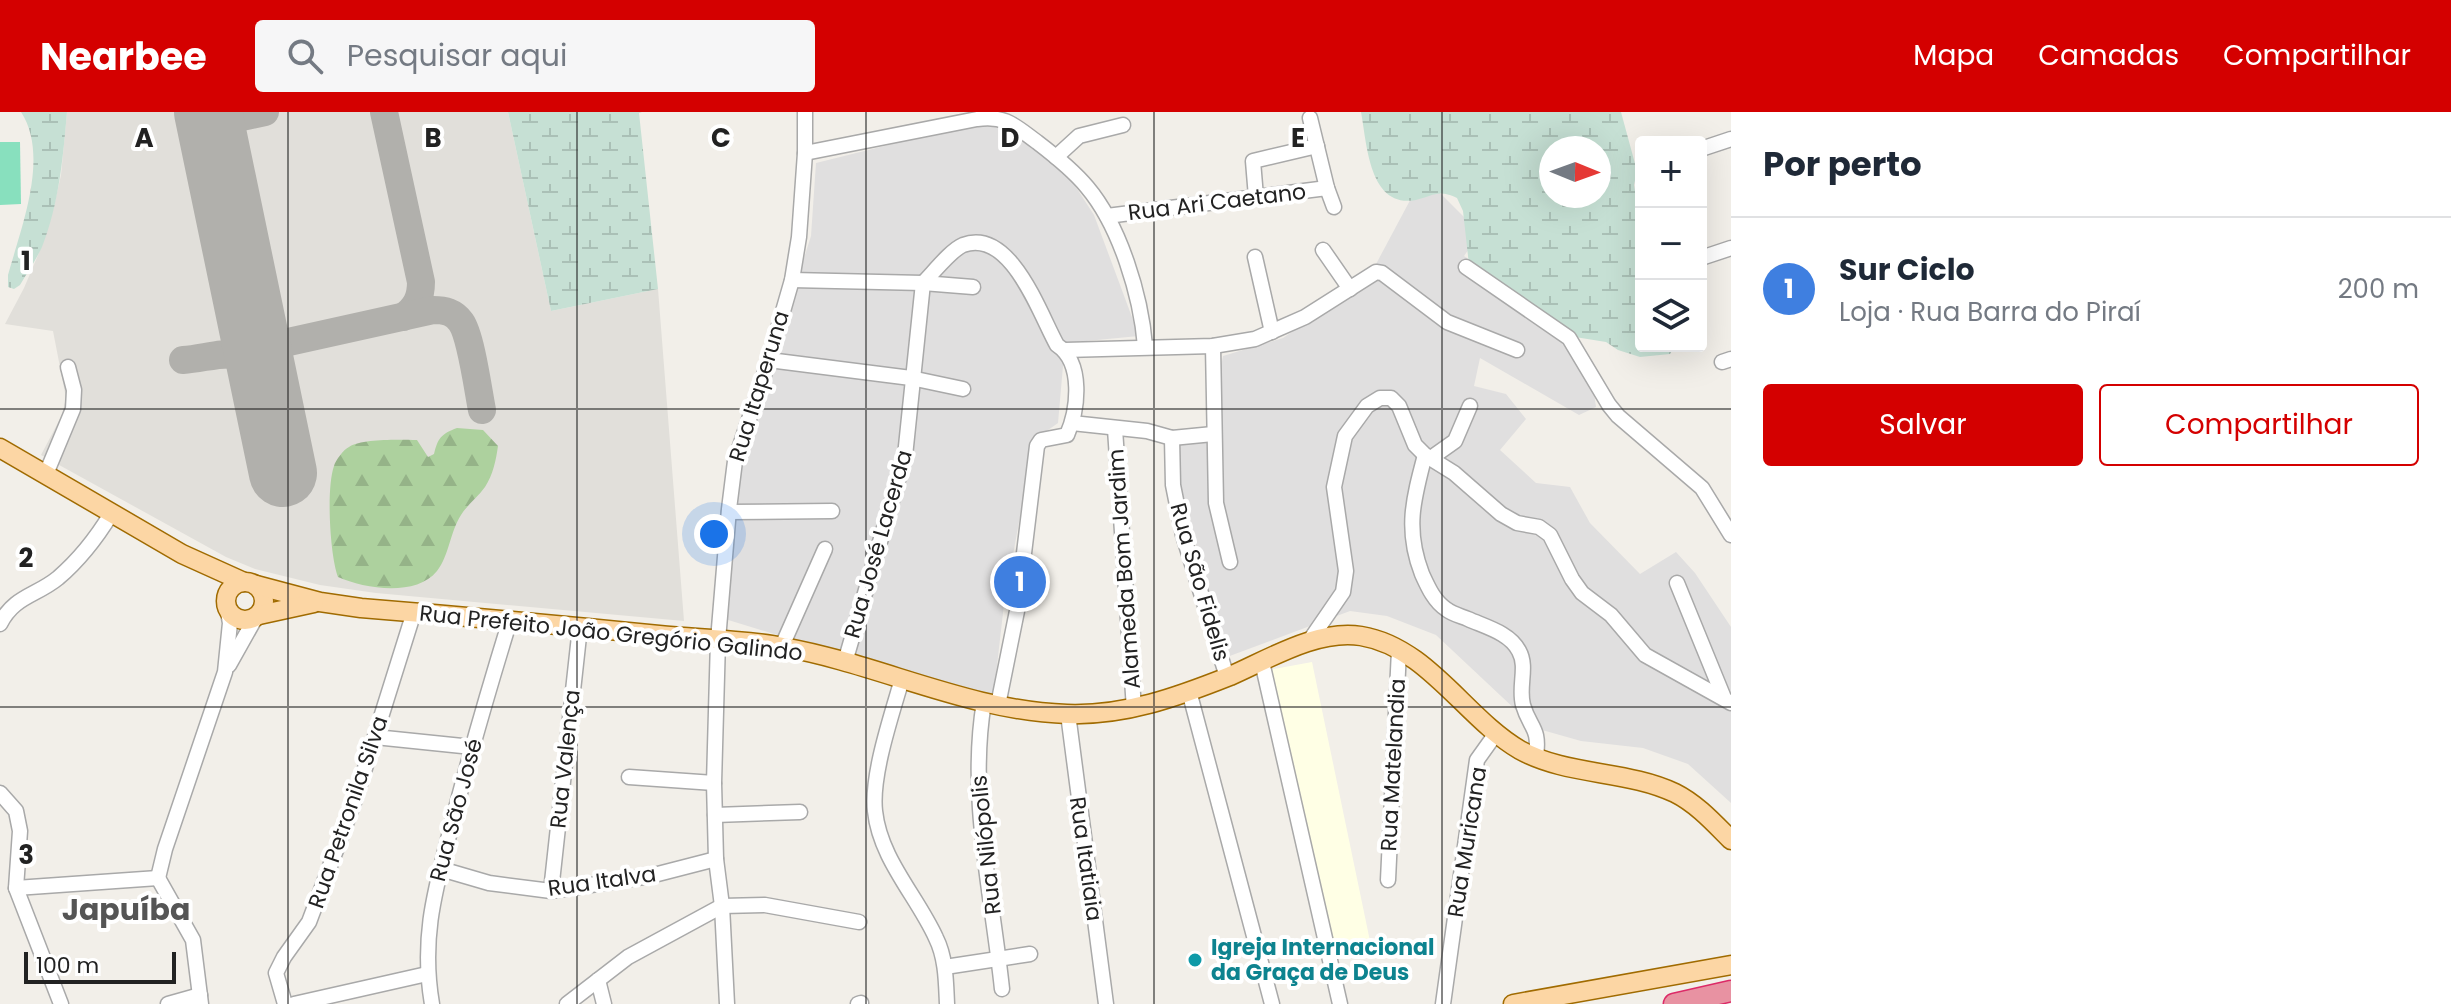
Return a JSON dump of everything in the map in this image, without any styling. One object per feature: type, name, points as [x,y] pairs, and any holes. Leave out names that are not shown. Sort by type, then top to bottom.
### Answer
[{"type":"highway","points":[[1674,1004],[1731,991]]},
{"type":"main road","name":"Rua Prefeito João Gregório Galindo","points":[[0,448],[182,554],[250,583],[320,602],[782,646],[991,703],[1068,714],[1134,709],[1227,677],[1308,643],[1351,635],[1379,641],[1421,665],[1523,751],[1664,789],[1690,802],[1731,840]]},
{"type":"main road","name":"Rua Prefeito João Gregório Galindo","points":[[182,554],[218,583],[237,618],[248,620],[320,602]]},
{"type":"main road","points":[[227,603],[233,587],[250,583],[264,599],[257,616]]},
{"type":"main road","points":[[1513,1004],[1731,965]]},
{"type":"street","name":"Rua Itaperuna","points":[[727,1004],[722,906],[716,859],[714,783],[718,640],[729,512],[735,461],[792,280],[799,237],[805,112]]},
{"type":"street","points":[[805,153],[989,118],[1006,119],[1056,157],[1087,187],[1107,216],[1138,300],[1145,346]]},
{"type":"street","points":[[1310,118],[1334,207]]},
{"type":"street","points":[[1056,157],[1079,136],[1123,125]]},
{"type":"street","points":[[1707,147],[1731,139]]},
{"type":"street","points":[[1256,197],[1253,161],[1317,146]]},
{"type":"street","name":"Rua Ari Caetano","points":[[1107,216],[1327,188]]},
{"type":"street","points":[[923,283],[963,245],[981,243],[999,251],[1014,263],[1057,345],[1065,350],[1073,368],[1072,423],[1147,431],[1172,438],[1213,434]]},
{"type":"street","points":[[1707,256],[1731,248]]},
{"type":"street","points":[[1323,250],[1350,289]]},
{"type":"street","points":[[1255,257],[1272,332]]},
{"type":"street","points":[[1466,267],[1569,338],[1618,416],[1702,488],[1731,535]]},
{"type":"street","points":[[1065,350],[1213,346],[1246,342],[1305,317],[1369,275],[1382,273],[1447,322],[1517,350]]},
{"type":"street","points":[[792,280],[973,287]]},
{"type":"street","name":"Rua José Lacerda","points":[[845,662],[905,456],[923,283]]},
{"type":"street","points":[[1213,346],[1216,503],[1230,562]]},
{"type":"street","points":[[769,360],[911,378],[963,389]]},
{"type":"street","points":[[46,474],[73,409],[74,390],[68,367]]},
{"type":"street","points":[[1308,643],[1343,592],[1346,571],[1334,487],[1345,436],[1367,406],[1380,398],[1391,398],[1399,406],[1415,445],[1428,457],[1454,473],[1501,514],[1517,523],[1539,527],[1550,535],[1582,593],[1611,615],[1645,655],[1728,701]]},
{"type":"street","points":[[1470,406],[1455,441],[1428,457],[1412,510],[1414,551],[1433,597],[1446,610],[1500,632],[1511,639],[1520,651],[1523,664],[1520,690],[1523,706],[1538,734],[1536,756]]},
{"type":"street","name":"Rua Nilópolis","points":[[1002,989],[977,791],[979,728],[991,703],[1017,611],[1037,446],[1041,440],[1067,435],[1072,423]]},
{"type":"street","name":"Alameda Bom Jardim","points":[[1115,429],[1134,709]]},
{"type":"street","name":"Rua São Fidelis","points":[[1172,438],[1173,485],[1183,535],[1227,677]]},
{"type":"street","points":[[729,512],[832,511]]},
{"type":"street","points":[[0,624],[8,609],[61,576],[97,537],[111,514]]},
{"type":"street","points":[[782,646],[825,549]]},
{"type":"street","points":[[1677,583],[1728,701]]},
{"type":"street","points":[[225,672],[230,623],[227,603]]},
{"type":"street","name":"Rua Petronila Silva","points":[[285,1004],[276,973],[309,922],[356,797],[414,612]]},
{"type":"street","points":[[168,1004],[200,1000],[193,940],[158,878],[225,672],[257,616]]},
{"type":"street","name":"Rua São José","points":[[432,1004],[427,974],[427,940],[434,890],[510,620]]},
{"type":"street","name":"Rua Valença","points":[[551,891],[580,627]]},
{"type":"street","name":"Rua Matelandia","points":[[1388,880],[1399,650]]},
{"type":"street","points":[[1262,662],[1340,1004]]},
{"type":"street","points":[[902,679],[876,785],[875,815],[889,855],[936,937],[945,967],[947,1004]]},
{"type":"street","points":[[1189,691],[1272,1004]]},
{"type":"street","name":"Rua Itatiaia","points":[[1068,714],[1106,1004]]},
{"type":"street","name":"Rua Muricana","points":[[1443,1004],[1477,760],[1497,732]]},
{"type":"street","points":[[375,737],[472,747]]},
{"type":"street","points":[[629,777],[714,783]]},
{"type":"street","points":[[0,793],[16,811],[20,831],[16,888],[61,1004]]},
{"type":"street","points":[[715,815],[800,812]]},
{"type":"street","name":"Rua Italva","points":[[441,869],[489,883],[551,891],[650,876],[716,859]]},
{"type":"street","points":[[16,888],[158,878]]},
{"type":"street","points":[[567,1004],[628,957],[722,906],[765,905],[859,922]]},
{"type":"street","points":[[945,967],[1030,954]]},
{"type":"street","points":[[294,1004],[427,974]]},
{"type":"street","points":[[598,980],[604,1004]]},
{"type":"shaded area","points":[[67,112],[508,112],[551,311],[658,289],[684,621],[376,593],[320,585],[255,569],[226,557],[41,455],[62,415],[66,398],[53,331],[5,324],[41,248],[53,210],[61,175]]},
{"type":"shaded area","points":[[989,120],[1008,126],[1070,178],[1094,215],[1139,336],[1065,343],[1058,423],[1034,440],[1004,604],[993,701],[725,619],[738,467],[811,236],[816,163]]},
{"type":"shaded area","points":[[1423,176],[1480,233],[1464,256],[1563,322],[1592,379],[1596,407],[1579,415],[1480,358],[1474,386],[1506,394],[1526,419],[1500,450],[1536,483],[1570,487],[1590,523],[1640,574],[1676,552],[1695,573],[1731,627],[1731,803],[1688,764],[1643,748],[1581,741],[1535,728],[1436,635],[1387,616],[1350,611],[1227,657],[1179,483],[1176,443],[1209,428],[1223,356],[1283,338],[1347,295],[1375,266]]},
{"type":"shaded area","points":[[1312,662],[1370,941],[1334,950],[1269,670]]},
{"type":"green space","points":[[21,112],[67,112],[59,181],[48,231],[34,262],[20,285],[14,289],[8,287],[8,275],[33,171],[33,149]]},
{"type":"green space","points":[[508,112],[642,112],[639,113],[658,289],[551,311]]},
{"type":"green space","points":[[1361,112],[1621,112],[1635,164],[1635,352],[1670,354],[1640,357],[1618,350],[1606,342],[1575,337],[1469,265],[1463,211],[1457,198],[1436,194],[1416,200],[1400,200],[1388,195],[1373,171]]},
{"type":"green space","points":[[0,142],[20,142],[21,204],[0,205]]},
{"type":"green space","points":[[457,428],[483,430],[498,446],[488,482],[461,515],[437,571],[416,585],[390,588],[362,585],[338,577],[333,554],[330,505],[332,476],[340,455],[349,447],[363,442],[417,440],[428,457],[434,454],[441,437]]},
{"type":"taxiway","points":[[217,112],[237,118],[221,132],[217,154]]},
{"type":"taxiway","points":[[237,118],[265,112]]},
{"type":"taxiway","points":[[384,112],[421,282],[417,302],[403,317]]},
{"type":"taxiway","points":[[284,343],[433,310],[449,312],[465,329],[482,410]]},
{"type":"taxiway","points":[[252,322],[265,338],[284,343],[269,353]]},
{"type":"taxiway","points":[[183,360],[238,355],[256,366],[263,377]]},
{"type":"runway","points":[[208,112],[283,473]]},
{"type":"place","name":"Sur Ciclo","points":[[1020,582]]},
{"type":"place","name":"Igreja Internacional da Graça de Deus","points":[[1195,960]]},
{"type":"district","name":"Japuíba","points":[[126,909]]}]
